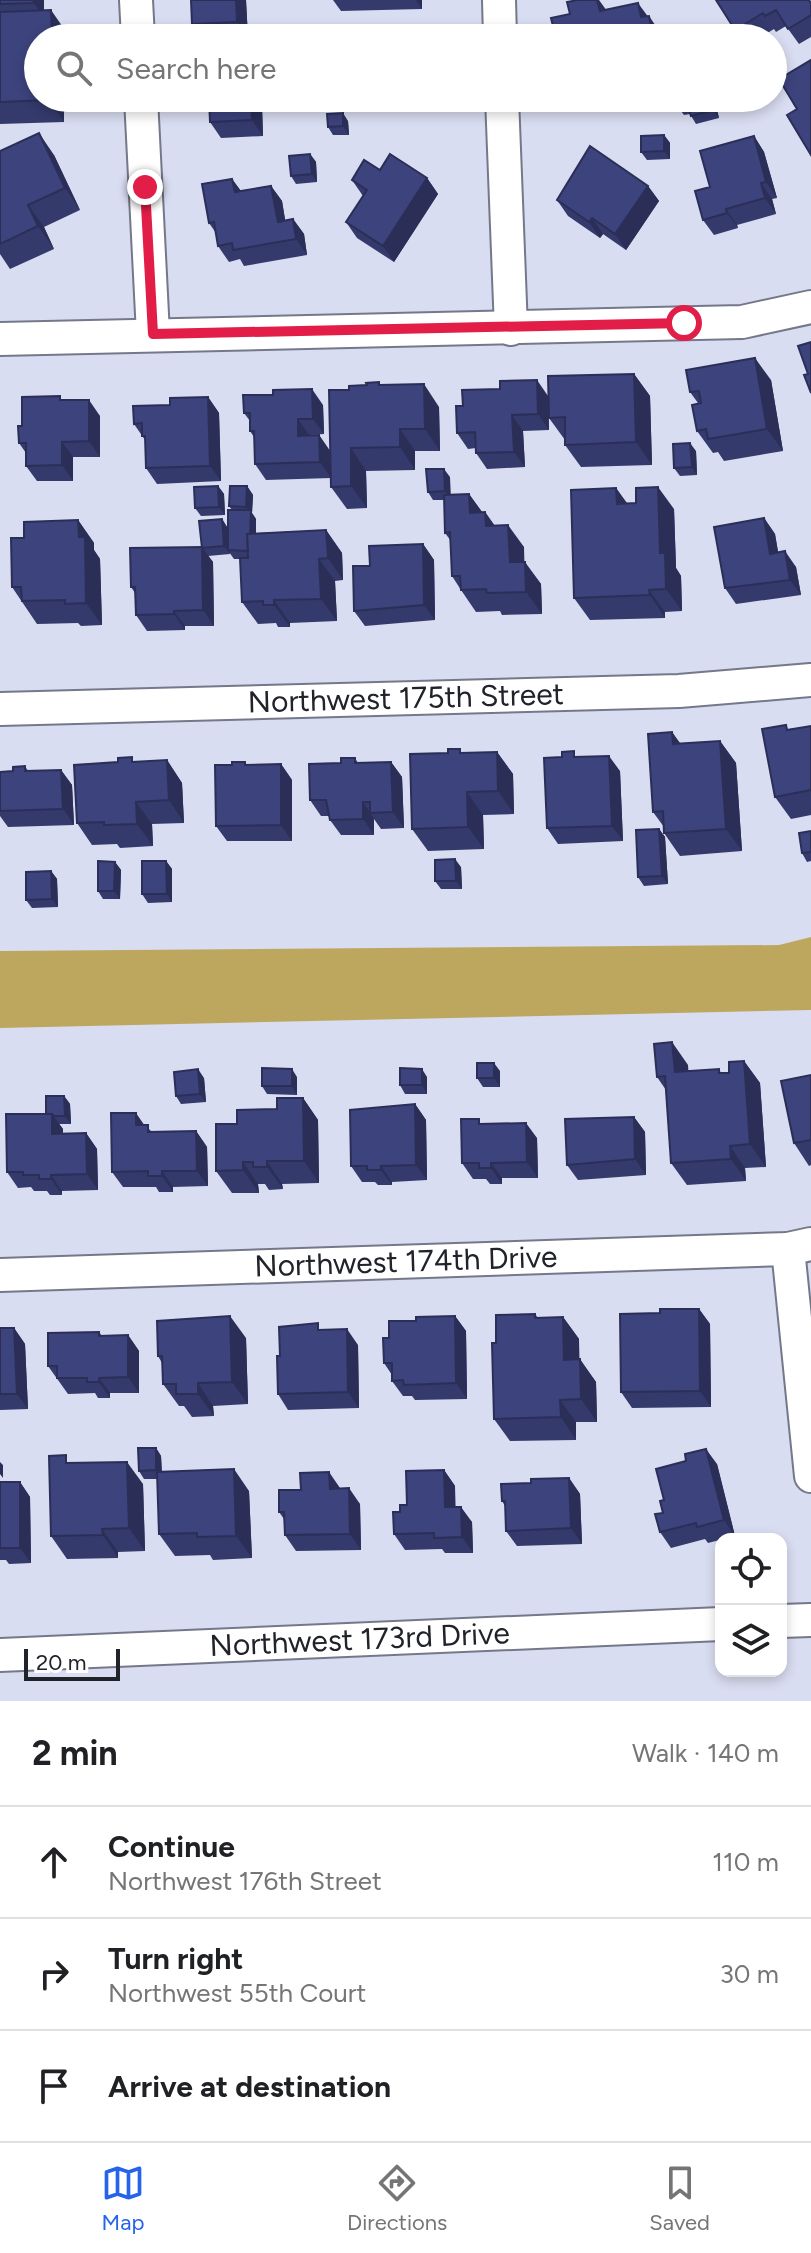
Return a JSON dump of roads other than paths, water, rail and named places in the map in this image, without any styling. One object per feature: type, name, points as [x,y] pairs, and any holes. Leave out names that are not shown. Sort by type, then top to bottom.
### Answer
[{"type":"street","points":[[136,0],[137,24]]},
{"type":"street","points":[[499,0],[500,24]]},
{"type":"street","points":[[142,112],[153,334]]},
{"type":"street","points":[[503,112],[511,329]]},
{"type":"street","points":[[0,339],[742,322],[811,307]]},
{"type":"street","name":"Northwest 175th Street","points":[[0,709],[679,691],[811,680]]},
{"type":"street","points":[[799,1246],[811,1476]]},
{"type":"street","name":"Northwest 174th Drive","points":[[0,1275],[799,1246]]},
{"type":"street","points":[[787,1621],[811,1620]]},
{"type":"street","name":"Northwest 173rd Drive","points":[[0,1655],[715,1624]]}]
